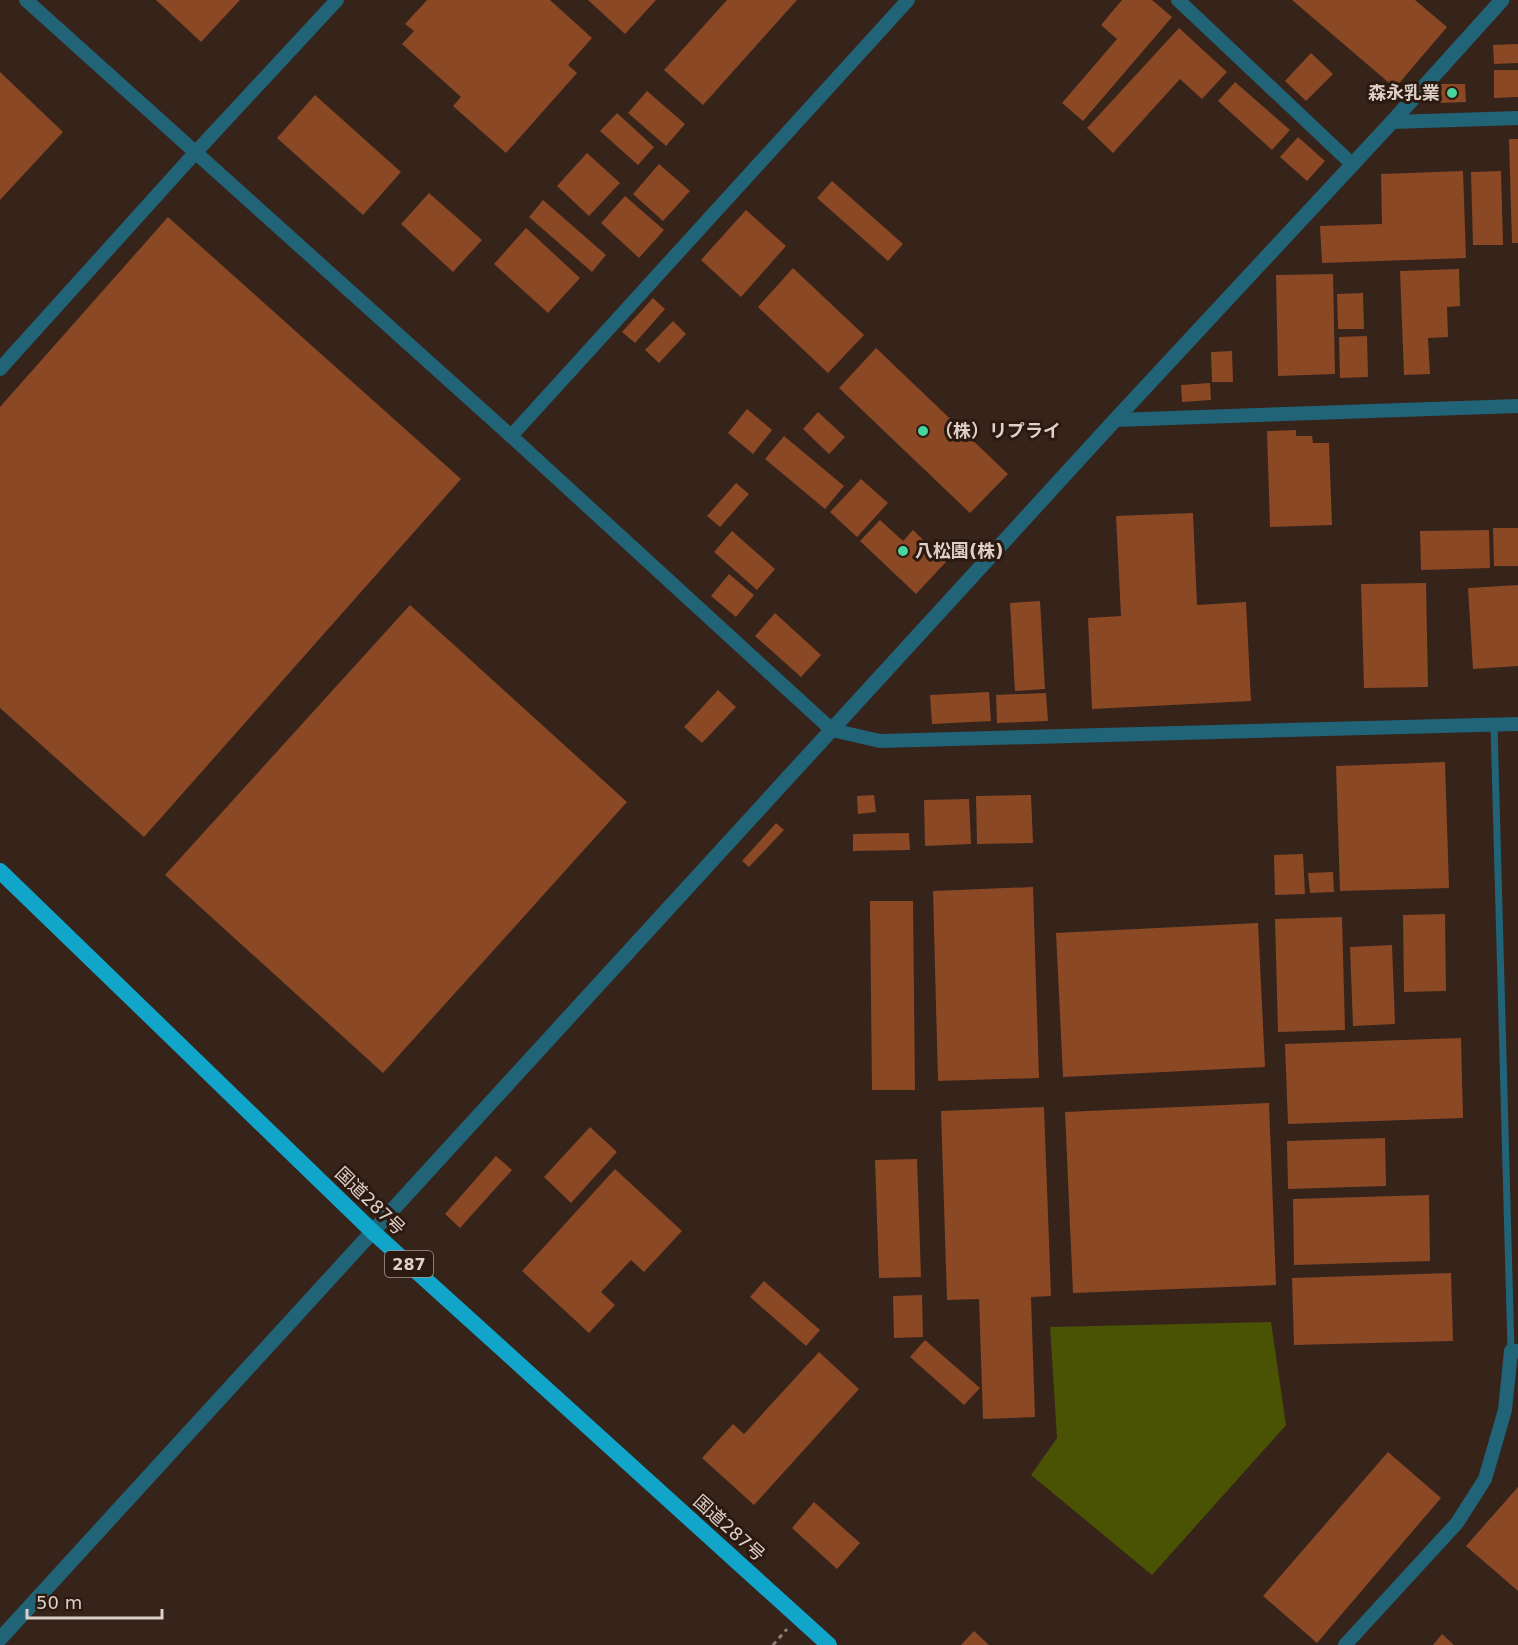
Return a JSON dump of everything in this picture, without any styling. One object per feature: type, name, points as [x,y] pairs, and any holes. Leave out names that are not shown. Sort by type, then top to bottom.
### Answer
[{"type":"highway","name":"国道287号","points":[[0,871],[373,1232],[829,1645]]},
{"type":"street","points":[[26,0],[511,436],[832,730],[880,741],[1518,724]]},
{"type":"street","points":[[0,369],[337,0]]},
{"type":"street","points":[[511,436],[908,0]]},
{"type":"street","points":[[1178,0],[1353,165]]},
{"type":"street","points":[[0,1639],[1502,0]]},
{"type":"street","points":[[1392,122],[1518,118]]},
{"type":"street","points":[[1115,420],[1518,406]]},
{"type":"street","points":[[1345,1645],[1457,1523],[1485,1479],[1505,1410],[1515,1351]]},
{"type":"lane","points":[[1494,725],[1515,1351]]},
{"type":"green space","points":[[1271,1322],[1286,1425],[1152,1575],[1031,1475],[1057,1438],[1050,1327]]},
{"type":"building","points":[[156,0],[240,0],[201,42]]},
{"type":"building","points":[[427,0],[550,0],[592,38],[568,65],[577,73],[506,153],[453,106],[461,97],[402,44],[414,31],[405,24]]},
{"type":"building","points":[[588,0],[656,0],[625,34]]},
{"type":"building","points":[[727,0],[797,0],[703,105],[664,70]]},
{"type":"building","points":[[1122,0],[1152,0],[1172,17],[1083,121],[1062,103],[1117,39],[1101,25]]},
{"type":"building","points":[[1292,0],[1415,0],[1447,27],[1395,88]]},
{"type":"building","points":[[1179,28],[1227,72],[1202,99],[1180,79],[1113,153],[1087,128]]},
{"type":"building","points":[[1518,44],[1518,63],[1494,64],[1493,45]]},
{"type":"building","points":[[1311,53],[1333,74],[1306,101],[1285,81]]},
{"type":"building","points":[[1494,70],[1518,70],[1518,97],[1494,98]]},
{"type":"building","points":[[0,72],[63,132],[0,200]]},
{"type":"building","points":[[1235,82],[1290,130],[1272,150],[1218,101]]},
{"type":"building","name":"森永乳業","points":[[1438,84],[1465,84],[1466,102],[1439,103]]},
{"type":"building","points":[[647,91],[685,124],[666,146],[628,113]]},
{"type":"building","points":[[315,95],[401,172],[363,215],[277,138]]},
{"type":"building","points":[[617,113],[654,147],[638,165],[600,131]]},
{"type":"building","points":[[1298,137],[1325,161],[1307,181],[1280,157]]},
{"type":"building","points":[[1509,139],[1518,139],[1518,243],[1512,243]]},
{"type":"building","points":[[587,153],[620,183],[589,216],[557,186]]},
{"type":"building","points":[[659,164],[690,191],[663,221],[633,194]]},
{"type":"building","points":[[1463,171],[1466,258],[1322,263],[1320,226],[1382,224],[1381,174]]},
{"type":"building","points":[[1501,171],[1503,245],[1473,245],[1471,172]]},
{"type":"building","points":[[832,181],[903,244],[888,261],[817,198]]},
{"type":"building","points":[[429,193],[482,240],[453,272],[401,224]]},
{"type":"building","points":[[625,196],[664,230],[639,258],[601,223]]},
{"type":"building","points":[[543,200],[606,255],[592,272],[529,217]]},
{"type":"building","points":[[746,210],[786,246],[741,297],[701,260]]},
{"type":"building","points":[[168,217],[461,479],[144,837],[0,708],[0,407]]},
{"type":"building","points":[[526,228],[580,278],[548,313],[494,264]]},
{"type":"building","points":[[793,268],[864,335],[828,373],[758,307]]},
{"type":"building","points":[[1459,269],[1460,306],[1447,307],[1448,337],[1428,338],[1430,374],[1404,375],[1400,271]]},
{"type":"building","points":[[1333,274],[1335,374],[1278,376],[1276,275]]},
{"type":"building","points":[[1363,293],[1364,329],[1338,329],[1337,294]]},
{"type":"building","points":[[653,298],[665,309],[635,343],[622,332]]},
{"type":"building","points":[[673,321],[686,334],[659,363],[645,350]]},
{"type":"building","points":[[1367,336],[1368,377],[1340,378],[1339,337]]},
{"type":"building","name":"（株）リプライ","points":[[876,348],[1008,474],[970,513],[839,388]]},
{"type":"building","points":[[1232,351],[1233,382],[1212,382],[1211,352]]},
{"type":"building","points":[[1210,383],[1211,400],[1182,402],[1181,385]]},
{"type":"building","points":[[747,409],[772,430],[753,454],[728,433]]},
{"type":"building","points":[[818,412],[845,437],[829,454],[803,429]]},
{"type":"building","points":[[1296,430],[1296,436],[1312,436],[1313,443],[1329,443],[1332,525],[1270,527],[1267,431]]},
{"type":"building","points":[[784,436],[844,486],[825,509],[765,459]]},
{"type":"building","points":[[861,479],[888,503],[857,537],[830,512]]},
{"type":"building","points":[[736,483],[749,494],[720,527],[707,516]]},
{"type":"building","points":[[1193,513],[1197,605],[1246,602],[1251,701],[1092,709],[1088,618],[1121,616],[1116,516]]},
{"type":"building","name":"八松園(株)","points":[[880,520],[903,541],[913,530],[946,562],[916,594],[860,541]]},
{"type":"building","points":[[1493,528],[1518,528],[1518,566],[1494,566]]},
{"type":"building","points":[[1489,530],[1490,568],[1421,570],[1420,531]]},
{"type":"building","points":[[732,531],[775,569],[757,590],[714,552]]},
{"type":"building","points":[[729,574],[754,595],[736,617],[711,596]]},
{"type":"building","points":[[1426,583],[1428,687],[1364,688],[1361,584]]},
{"type":"building","points":[[1518,585],[1518,666],[1473,669],[1468,588]]},
{"type":"building","points":[[1040,601],[1045,689],[1015,691],[1010,603]]},
{"type":"building","points":[[410,605],[627,802],[383,1073],[165,875]]},
{"type":"building","points":[[775,613],[821,655],[801,677],[755,636]]},
{"type":"building","points":[[718,690],[736,707],[702,743],[684,727]]},
{"type":"building","points":[[989,692],[991,721],[932,724],[930,695]]},
{"type":"building","points":[[1046,693],[1048,721],[997,723],[996,695]]},
{"type":"building","points":[[1445,762],[1449,888],[1340,891],[1336,766]]},
{"type":"building","points":[[874,795],[876,812],[858,814],[857,796]]},
{"type":"building","points":[[1031,795],[1033,843],[977,844],[976,796]]},
{"type":"building","points":[[969,799],[971,844],[925,846],[924,800]]},
{"type":"building","points":[[776,823],[784,830],[749,867],[742,861]]},
{"type":"building","points":[[909,833],[910,850],[853,851],[853,834]]},
{"type":"building","points":[[1303,854],[1305,894],[1275,895],[1274,855]]},
{"type":"building","points":[[1333,872],[1334,892],[1310,893],[1308,873]]},
{"type":"building","points":[[1033,887],[1039,1078],[938,1081],[933,891]]},
{"type":"building","points":[[870,901],[913,901],[915,1090],[872,1090]]},
{"type":"building","points":[[1445,914],[1446,991],[1404,992],[1403,915]]},
{"type":"building","points":[[1342,917],[1345,1030],[1278,1032],[1275,919]]},
{"type":"building","points":[[1258,923],[1265,1067],[1063,1077],[1056,933]]},
{"type":"building","points":[[1392,945],[1395,1024],[1353,1026],[1350,947]]},
{"type":"building","points":[[1461,1038],[1463,1118],[1288,1124],[1285,1044]]},
{"type":"building","points":[[1269,1103],[1276,1285],[1073,1293],[1065,1112]]},
{"type":"building","points":[[1044,1107],[1051,1296],[1031,1297],[1035,1417],[983,1419],[979,1299],[947,1300],[941,1111]]},
{"type":"building","points":[[590,1127],[617,1152],[571,1203],[544,1177]]},
{"type":"building","points":[[1385,1138],[1386,1186],[1288,1189],[1287,1141]]},
{"type":"building","points":[[496,1156],[512,1170],[460,1228],[445,1214]]},
{"type":"building","points":[[917,1159],[921,1277],[879,1278],[875,1160]]},
{"type":"building","points":[[615,1169],[682,1231],[644,1272],[631,1260],[601,1292],[615,1305],[589,1333],[522,1271]]},
{"type":"building","points":[[1429,1195],[1430,1261],[1294,1265],[1293,1199]]},
{"type":"building","points":[[1451,1273],[1453,1341],[1294,1345],[1292,1278]]},
{"type":"building","points":[[764,1281],[820,1330],[806,1346],[750,1297]]},
{"type":"building","points":[[922,1295],[923,1337],[894,1338],[893,1296]]},
{"type":"building","points":[[925,1340],[980,1388],[964,1405],[910,1357]]},
{"type":"building","points":[[819,1352],[859,1389],[754,1505],[702,1458],[733,1424],[744,1434]]},
{"type":"building","points":[[1388,1452],[1441,1498],[1317,1643],[1263,1596]]},
{"type":"building","points":[[1518,1487],[1518,1591],[1466,1546]]},
{"type":"building","points":[[814,1502],[860,1543],[837,1569],[792,1528]]},
{"type":"building","points":[[974,1631],[989,1645],[961,1645]]},
{"type":"building","points":[[1442,1634],[1454,1645],[1433,1645]]},
{"type":"place","name":"森永乳業","points":[[1452,93]]},
{"type":"place","name":"（株）リプライ","points":[[923,431]]},
{"type":"place","name":"八松園(株)","points":[[903,551]]}]
